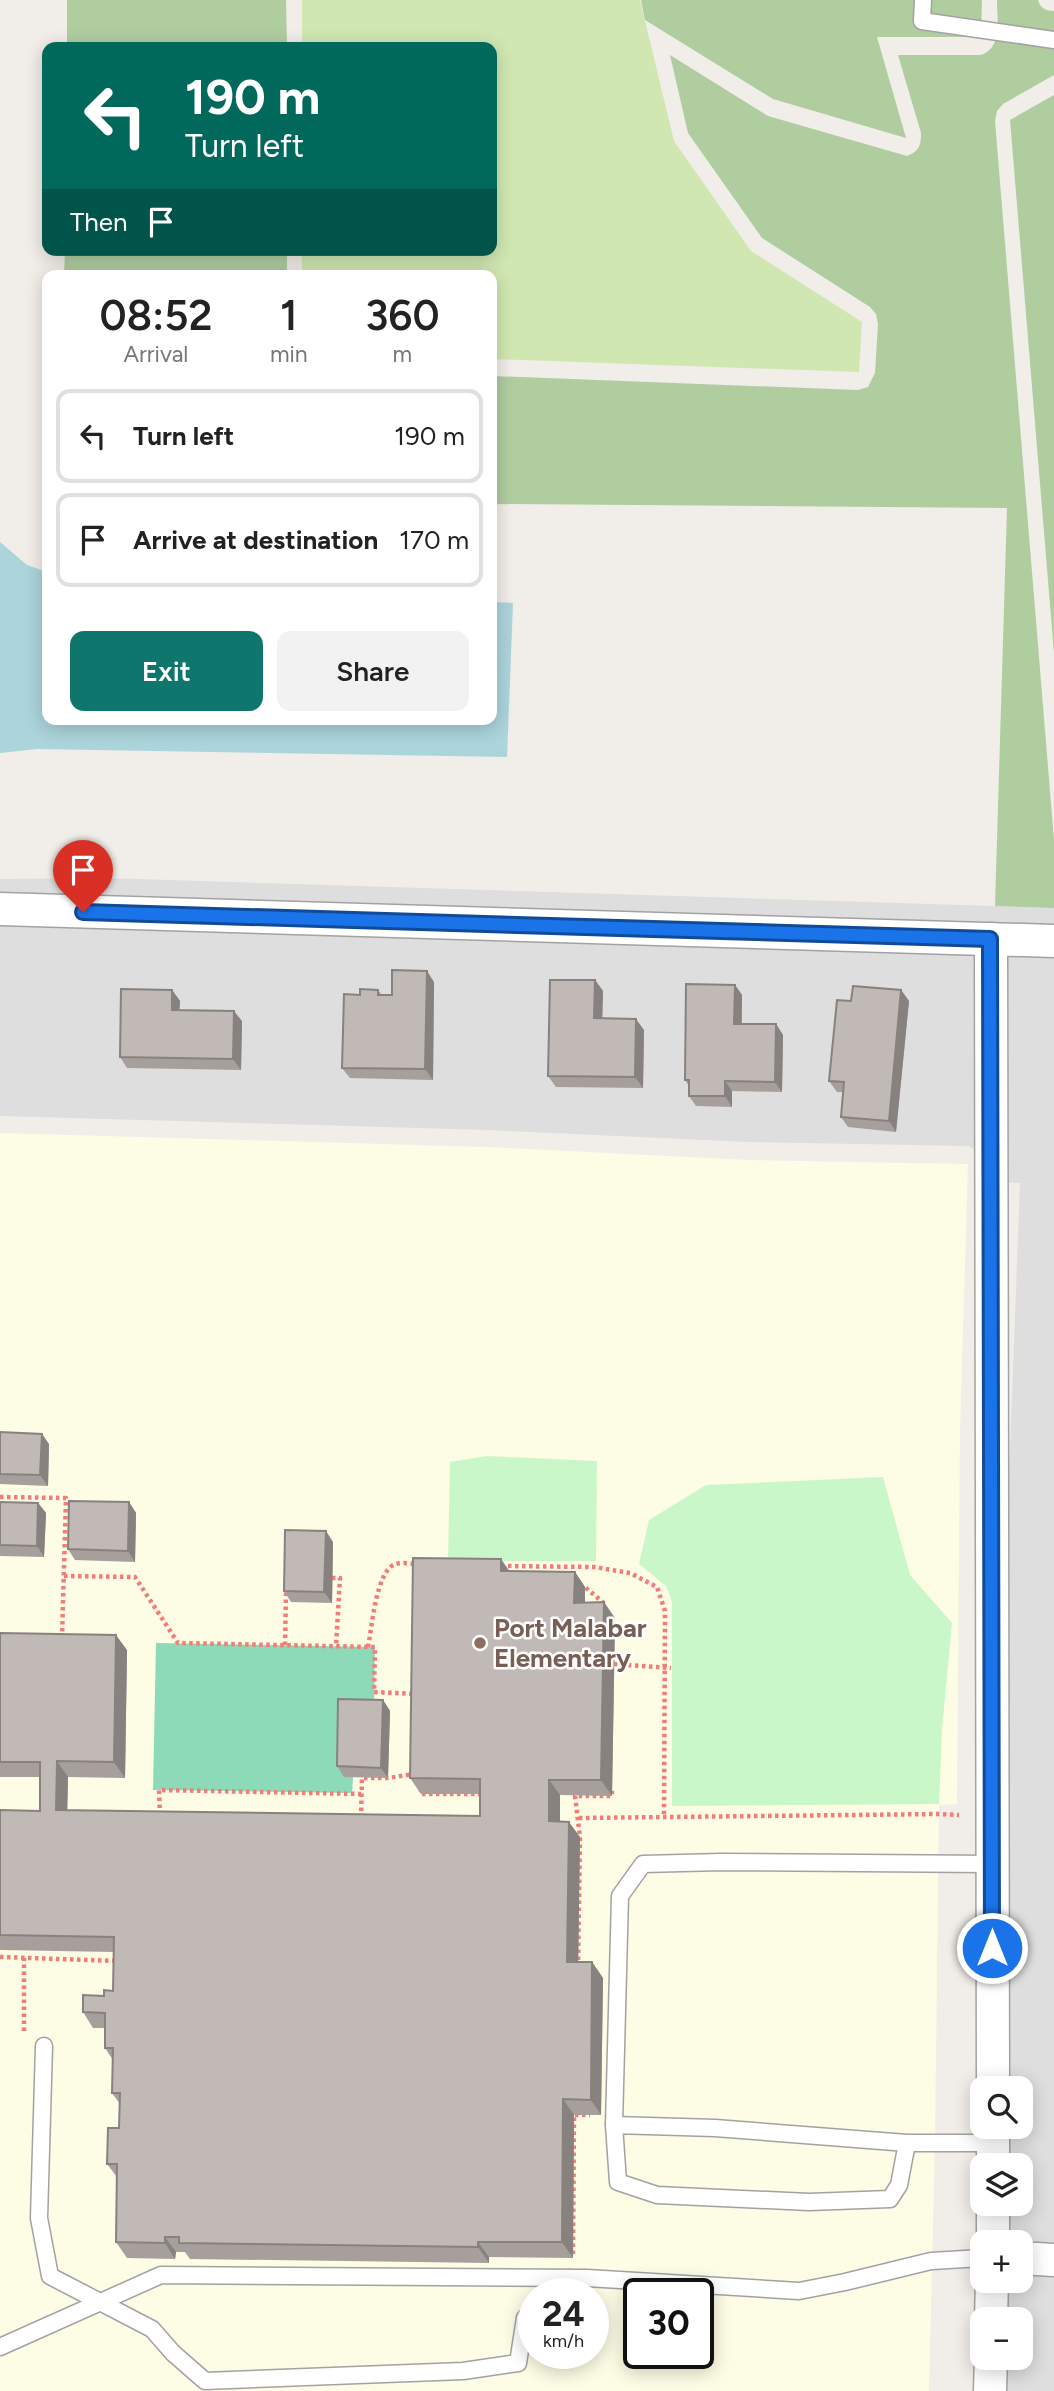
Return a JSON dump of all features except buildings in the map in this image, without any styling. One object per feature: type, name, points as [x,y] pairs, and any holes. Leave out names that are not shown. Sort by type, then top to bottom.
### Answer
[{"type":"street","points":[[0,909],[1054,941]]},
{"type":"street","points":[[990,939],[993,2076]]},
{"type":"street","points":[[1033,2259],[1054,2260]]},
{"type":"street","points":[[990,2391],[991,2370]]},
{"type":"lane","points":[[923,0],[922,21],[1054,40]]},
{"type":"lane","points":[[907,2143],[899,2185],[890,2199],[808,2202],[657,2195],[618,2182],[608,2120],[620,1896],[643,1864],[992,1864]]},
{"type":"lane","points":[[44,2050],[39,2218],[50,2276],[152,2329],[173,2353],[205,2381],[463,2371],[518,2363]]},
{"type":"lane","points":[[608,2120],[907,2143],[993,2145]]},
{"type":"lane","points":[[609,2280],[799,2291],[931,2261],[970,2259]]},
{"type":"lane","points":[[0,2347],[161,2275],[571,2278]]},
{"type":"path","points":[[0,1497],[66,1498],[62,1649]]},
{"type":"path","points":[[368,1647],[385,1571],[396,1564],[421,1564]]},
{"type":"path","points":[[497,1566],[594,1567],[630,1573],[657,1587],[665,1611],[664,1817]]},
{"type":"path","points":[[510,1566],[512,1575]]},
{"type":"path","points":[[64,1576],[135,1577],[178,1643],[375,1647],[374,1692],[422,1694]]},
{"type":"path","points":[[332,1578],[340,1578],[336,1647]]},
{"type":"path","points":[[573,1587],[585,1587],[602,1600],[608,1609]]},
{"type":"path","points":[[285,1645],[286,1594],[291,1594]]},
{"type":"path","points":[[614,1653],[614,1678]]},
{"type":"path","points":[[614,1664],[671,1668]]},
{"type":"path","points":[[664,1746],[672,1746]]},
{"type":"path","points":[[361,1829],[362,1778],[388,1778],[421,1772]]},
{"type":"path","points":[[421,1783],[421,1794],[491,1794]]},
{"type":"path","points":[[578,1977],[579,1818],[575,1796],[612,1796],[612,1783]]},
{"type":"path","points":[[160,1827],[159,1790],[361,1794]]},
{"type":"path","points":[[579,1818],[939,1814],[962,1816]]},
{"type":"path","points":[[0,1957],[124,1961]]},
{"type":"path","points":[[24,1958],[24,2044],[44,2050]]},
{"type":"path","points":[[571,2278],[574,2115],[608,2120]]},
{"type":"shaded area","points":[[106,878],[1054,908],[1054,2391],[975,2391],[976,2370],[1033,2370],[1033,2307],[978,2307],[979,2293],[1033,2293],[1033,2230],[981,2230],[982,2216],[1033,2216],[1033,2153],[984,2153],[985,2139],[1033,2139],[1033,2076],[986,2076],[1020,1183],[984,1181],[981,1154],[969,1146],[748,1142],[488,1130],[0,1116],[0,879]]},
{"type":"shaded area","name":"Port Malabar Elementary","points":[[0,1133],[488,1147],[748,1160],[968,1164],[960,1432],[957,1804],[939,1805],[929,2391],[0,2391]]},
{"type":"green space","points":[[67,0],[286,0],[287,42],[67,42]]},
{"type":"green space","points":[[302,0],[640,0],[674,141],[751,251],[862,322],[859,372],[497,359],[497,270],[302,270],[302,256],[497,256],[497,42],[302,42]]},
{"type":"green space","points":[[641,0],[982,0],[981,37],[877,37],[906,138],[773,99],[645,20]]},
{"type":"green space","points":[[997,0],[1038,0],[1044,8],[1054,11],[1054,75],[1003,104],[997,111],[995,121],[1054,840],[1054,908],[995,906],[1007,508],[497,504],[497,376],[858,390],[868,387],[875,373],[878,324],[876,314],[870,307],[762,238],[688,133],[670,55],[768,116],[907,156],[918,148],[921,133],[898,55],[981,55],[993,46],[998,24]]},
{"type":"green space","points":[[1054,95],[1054,653],[1010,120]]},
{"type":"green space","points":[[65,256],[287,256],[287,270],[64,270]]},
{"type":"green space","points":[[487,1456],[597,1461],[596,1561],[448,1561],[450,1462]]},
{"type":"green space","points":[[883,1477],[910,1575],[952,1623],[942,1729],[939,1804],[672,1806],[672,1602],[666,1586],[639,1564],[649,1520],[706,1485]]},
{"type":"green space","points":[[156,1643],[375,1647],[374,1710],[353,1777],[352,1793],[153,1790]]},
{"type":"water","points":[[0,542],[27,565],[42,570],[42,725],[497,725],[497,602],[513,603],[507,757],[37,749],[0,753]]},
{"type":"place","name":"Port Malabar Elementary","points":[[480,1643]]},
{"type":"route","points":[[83,912],[990,939],[992,1948]]}]
